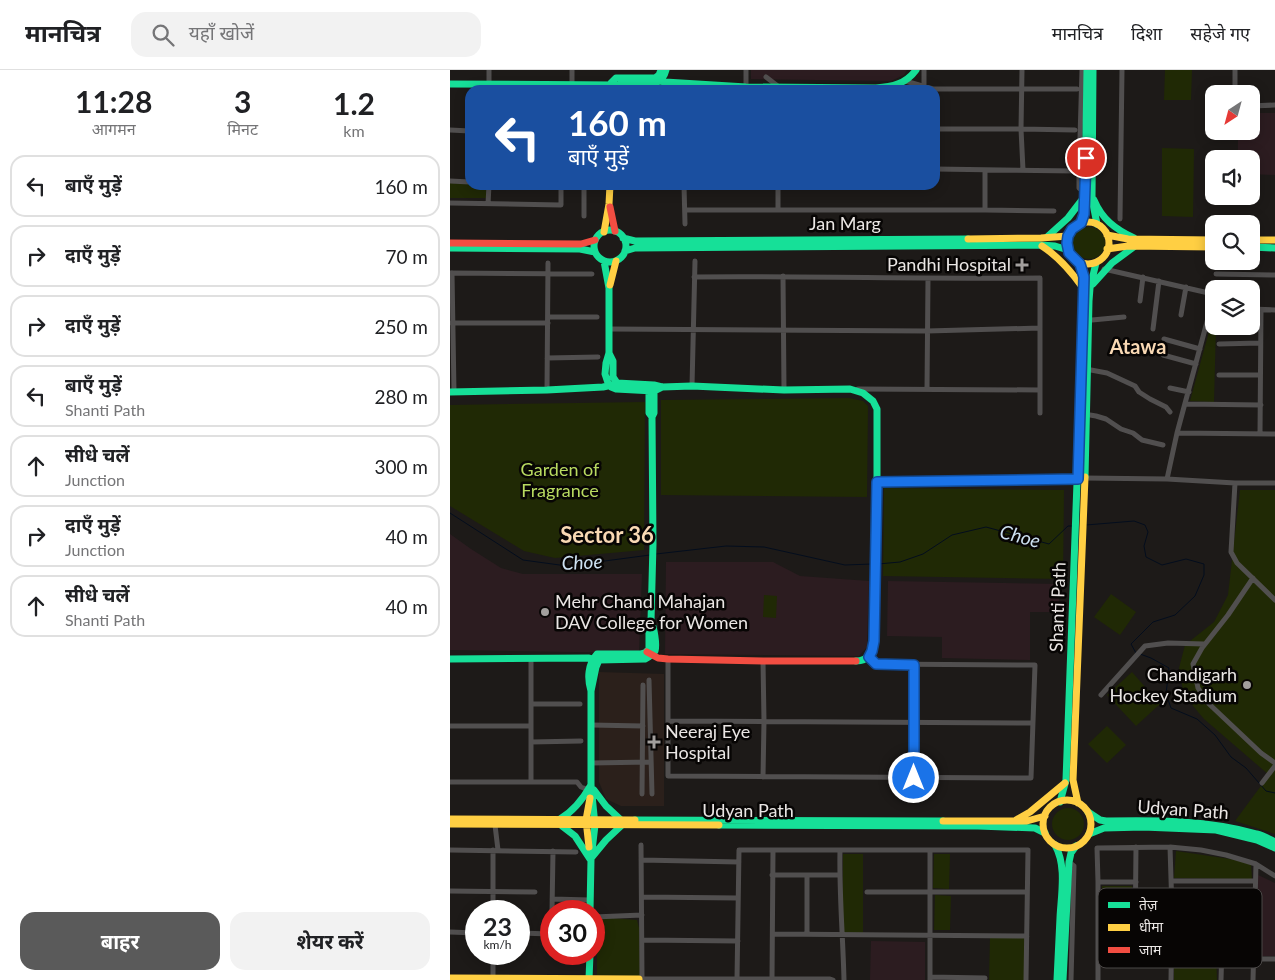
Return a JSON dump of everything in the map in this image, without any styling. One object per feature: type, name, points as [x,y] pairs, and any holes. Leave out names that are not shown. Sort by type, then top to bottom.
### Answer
[{"type":"main road","points":[[659,79],[661,70]]},
{"type":"main road","points":[[617,85],[622,83],[654,83],[664,77],[666,70]]},
{"type":"main road","points":[[899,85],[914,74],[916,70]]},
{"type":"main road","points":[[1087,70],[1087,195],[1096,224]]},
{"type":"main road","points":[[1081,223],[1087,195],[1093,70]]},
{"type":"main road","points":[[659,79],[666,82],[726,85]]},
{"type":"main road","points":[[450,84],[465,85]]},
{"type":"main road","points":[[568,85],[576,85]]},
{"type":"main road","points":[[604,232],[610,190]]},
{"type":"main road","points":[[1047,237],[1061,226],[1087,195]]},
{"type":"main road","points":[[1087,195],[1112,224],[1137,243]]},
{"type":"main road","points":[[609,204],[615,231]]},
{"type":"main road","points":[[1090,222],[1103,228],[1109,240],[1102,258],[1096,263],[1080,264],[1068,250],[1068,236],[1072,229],[1081,223],[1090,222]]},
{"type":"main road","points":[[609,230],[615,231],[623,238],[626,246],[625,251],[616,261],[604,261],[595,252],[595,240],[604,232],[609,230]]},
{"type":"main road","points":[[1107,235],[1128,239],[1137,243],[1205,247]]},
{"type":"main road","name":"Jan Marg","points":[[623,238],[635,241],[1068,236]]},
{"type":"main road","points":[[450,243],[581,244],[595,240]]},
{"type":"main road","points":[[1107,249],[1137,243],[1205,240]]},
{"type":"main road","points":[[1260,240],[1275,240]]},
{"type":"main road","points":[[1040,245],[1055,254],[1087,289],[1104,269],[1137,243]]},
{"type":"main road","name":"Jan Marg","points":[[625,251],[635,248],[1040,245],[1055,246],[1068,250]]},
{"type":"main road","points":[[1260,247],[1275,248]]},
{"type":"main road","points":[[450,248],[580,249],[595,252]]},
{"type":"main road","points":[[590,900],[591,691],[594,684],[597,654],[649,654],[658,658],[668,659],[763,661],[862,660],[869,657],[874,641],[876,555],[877,409],[873,401],[863,393],[850,389],[784,390],[692,386],[616,390],[609,386],[606,380],[606,361],[609,353],[609,288],[604,261]]},
{"type":"main road","points":[[609,288],[616,261]]},
{"type":"main road","name":"Shanti Path","points":[[1087,289],[1096,263]]},
{"type":"main road","name":"Shanti Path","points":[[1060,802],[1065,783],[1080,512],[1087,289],[1080,264]]},
{"type":"main road","points":[[609,353],[613,361],[613,377],[616,382]]},
{"type":"main road","points":[[452,392],[547,390],[609,386],[616,382],[654,388]]},
{"type":"main road","points":[[649,654],[654,652],[654,628],[651,621],[653,544],[652,418],[649,413],[654,388]]},
{"type":"main road","points":[[877,482],[1081,478]]},
{"type":"main road","name":"Shanti Path","points":[[1078,547],[1073,780],[1078,803]]},
{"type":"main road","points":[[450,659],[532,658],[595,660]]},
{"type":"main road","points":[[1015,820],[1030,812],[1065,783]]},
{"type":"main road","points":[[590,787],[577,807],[560,823],[573,834],[591,859]]},
{"type":"main road","points":[[590,787],[606,809],[621,823],[604,841],[591,859]]},
{"type":"main road","points":[[1057,980],[1062,881],[1061,862],[1059,852],[1045,833],[1044,821],[1051,806],[1060,802],[1070,801],[1078,803],[1088,812],[1091,829],[1089,834],[1071,853],[1069,862],[1063,980]]},
{"type":"main road","name":"Udyan Path","points":[[1088,812],[1100,820],[1106,821],[1145,820],[1212,824],[1259,834],[1275,842]]},
{"type":"main road","name":"Udyan Path","points":[[450,824],[1027,820],[1045,816]]},
{"type":"main road","name":"Udyan Path","points":[[450,819],[560,823]]},
{"type":"main road","name":"Udyan Path","points":[[621,823],[978,826],[1035,828],[1045,833]]},
{"type":"main road","name":"Udyan Path","points":[[1089,834],[1104,828],[1143,827],[1216,830],[1257,840],[1275,848]]},
{"type":"main road","points":[[1055,845],[1064,848],[1077,846]]},
{"type":"main road","points":[[589,979],[590,965]]},
{"type":"main road","points":[[450,978],[640,979]]},
{"type":"street","points":[[489,70],[489,85]]},
{"type":"street","points":[[572,70],[572,84]]},
{"type":"street","points":[[746,70],[746,85]]},
{"type":"street","points":[[924,70],[924,85]]},
{"type":"street","points":[[1022,70],[1023,170]]},
{"type":"street","points":[[1082,70],[1079,188],[1087,195]]},
{"type":"street","points":[[1120,219],[1122,70]]},
{"type":"street","points":[[1235,70],[1235,85]]},
{"type":"street","points":[[766,77],[775,85]]},
{"type":"street","points":[[905,81],[920,85]]},
{"type":"street","points":[[940,89],[1077,89]]},
{"type":"street","points":[[1260,106],[1275,105]]},
{"type":"street","points":[[940,129],[1075,130]]},
{"type":"street","points":[[450,130],[465,131]]},
{"type":"street","points":[[940,169],[1076,171]]},
{"type":"street","points":[[985,170],[985,210]]},
{"type":"street","points":[[450,181],[465,182]]},
{"type":"street","points":[[488,204],[489,190]]},
{"type":"street","points":[[450,203],[561,206],[561,190]]},
{"type":"street","points":[[584,190],[584,216]]},
{"type":"street","points":[[684,190],[685,224]]},
{"type":"street","points":[[778,190],[778,210]]},
{"type":"street","points":[[685,210],[985,210],[1054,212]]},
{"type":"street","points":[[692,386],[694,261]]},
{"type":"street","points":[[547,390],[548,264]]},
{"type":"street","points":[[1104,269],[1205,292]]},
{"type":"street","points":[[452,392],[451,273],[592,274]]},
{"type":"street","points":[[1216,274],[1275,275]]},
{"type":"street","points":[[694,276],[928,279],[1040,278],[1040,413]]},
{"type":"street","points":[[783,276],[784,390]]},
{"type":"street","points":[[1140,301],[1142,277]]},
{"type":"street","points":[[927,389],[928,279]]},
{"type":"street","points":[[1153,329],[1159,281]]},
{"type":"street","points":[[1181,315],[1186,287]]},
{"type":"street","points":[[1260,310],[1275,310]]},
{"type":"street","points":[[451,323],[597,317]]},
{"type":"street","points":[[1092,320],[1124,317]]},
{"type":"street","points":[[609,329],[927,331],[1040,328]]},
{"type":"street","points":[[1167,479],[1177,433],[1205,332]]},
{"type":"street","points":[[1260,335],[1260,434]]},
{"type":"street","points":[[1164,339],[1200,349]]},
{"type":"street","points":[[1219,344],[1260,343]]},
{"type":"street","points":[[1163,354],[1196,364]]},
{"type":"street","points":[[547,358],[598,357]]},
{"type":"street","points":[[1091,370],[1107,373],[1135,386],[1139,392],[1166,407],[1170,412]]},
{"type":"street","points":[[1219,374],[1260,375]]},
{"type":"street","points":[[1170,388],[1189,392]]},
{"type":"street","points":[[850,389],[1040,390]]},
{"type":"street","points":[[1186,404],[1261,405]]},
{"type":"street","points":[[1090,414],[1106,420],[1142,440],[1163,445]]},
{"type":"street","points":[[1177,433],[1275,434]]},
{"type":"street","points":[[1081,478],[1275,483]]},
{"type":"street","points":[[1235,483],[1231,552],[1237,563],[1275,600]]},
{"type":"street","points":[[1253,578],[1228,616],[1204,644],[1193,664],[1198,688],[1202,696],[1275,765],[1262,783]]},
{"type":"street","points":[[1101,695],[1145,646],[1168,643],[1204,644]]},
{"type":"street","points":[[668,659],[668,776],[1031,778],[1035,665],[876,664],[869,657]]},
{"type":"street","points":[[531,782],[532,658]]},
{"type":"street","points":[[763,661],[763,777]]},
{"type":"street","points":[[914,665],[914,778]]},
{"type":"street","points":[[649,680],[652,794]]},
{"type":"street","points":[[642,794],[643,685]]},
{"type":"street","points":[[531,704],[580,704]]},
{"type":"street","points":[[668,721],[1032,723]]},
{"type":"street","points":[[592,725],[643,726]]},
{"type":"street","points":[[450,726],[531,726]]},
{"type":"street","points":[[531,742],[581,742]]},
{"type":"street","points":[[592,763],[650,762]]},
{"type":"street","points":[[450,782],[577,782],[581,787],[590,787]]},
{"type":"street","points":[[493,900],[495,825]]},
{"type":"street","points":[[641,845],[642,940],[640,979],[833,980]]},
{"type":"street","points":[[1170,847],[1171,888]]},
{"type":"street","points":[[1098,980],[1097,848],[1170,847],[1201,850],[1256,864],[1275,876]]},
{"type":"street","points":[[1136,848],[1136,888]]},
{"type":"street","points":[[450,850],[576,852]]},
{"type":"street","points":[[737,979],[739,850],[1028,850],[1026,980]]},
{"type":"street","points":[[772,979],[773,850]]},
{"type":"street","points":[[840,850],[844,980]]},
{"type":"street","points":[[930,850],[930,979],[985,978]]},
{"type":"street","points":[[552,851],[552,899],[590,900]]},
{"type":"street","points":[[641,860],[739,862]]},
{"type":"street","points":[[1069,862],[1074,866],[1071,980]]},
{"type":"street","points":[[1255,888],[1256,864]]},
{"type":"street","points":[[772,875],[840,874]]},
{"type":"street","points":[[807,875],[807,934]]},
{"type":"street","points":[[1171,880],[1255,880]]},
{"type":"street","points":[[1098,882],[1136,882]]},
{"type":"street","points":[[450,891],[535,892]]},
{"type":"street","points":[[867,892],[1027,892]]},
{"type":"street","points":[[642,897],[738,898]]},
{"type":"street","points":[[605,916],[642,915]]},
{"type":"street","points":[[450,932],[465,933]]},
{"type":"street","points":[[773,934],[1027,936]]},
{"type":"street","points":[[642,940],[738,941]]},
{"type":"street","points":[[1262,959],[1275,959]]},
{"type":"street","points":[[493,965],[493,978]]},
{"type":"shaded area","points":[[751,70],[907,70],[904,75],[891,81],[751,79]]},
{"type":"shaded area","points":[[1260,113],[1275,113],[1275,175],[1260,174],[1260,150],[1238,150],[1238,140],[1260,140]]},
{"type":"shaded area","name":"Mehr Chand Mahajan DAV College for Women","points":[[450,534],[501,568],[523,574],[642,574],[639,653],[450,650]]},
{"type":"shaded area","points":[[666,562],[773,562],[800,576],[869,581],[867,647],[859,656],[665,654]]},
{"type":"shaded area","points":[[888,581],[1059,584],[1059,612],[1030,612],[1030,660],[942,658],[942,637],[887,636]]},
{"type":"shaded area","points":[[599,672],[664,674],[664,806],[621,806],[606,799],[599,782]]},
{"type":"shaded area","points":[[1258,875],[1275,883],[1275,956],[1262,956],[1262,888],[1258,888]]},
{"type":"shaded area","points":[[871,941],[925,942],[925,980],[870,980]]},
{"type":"green space","points":[[1165,70],[1192,70],[1191,100],[1164,100]]},
{"type":"green space","points":[[1162,148],[1194,149],[1193,217],[1162,216]]},
{"type":"green space","points":[[450,183],[465,184],[465,190],[486,190],[486,198],[450,198]]},
{"type":"green space","points":[[1089,227],[1100,232],[1105,243],[1100,254],[1089,259],[1078,254],[1073,243],[1078,232]]},
{"type":"green space","points":[[1208,335],[1216,335],[1214,402],[1190,401]]},
{"type":"green space","points":[[849,398],[863,401],[868,406],[867,497],[661,495],[661,400]]},
{"type":"green space","name":"Garden of Fragrance","points":[[645,402],[644,550],[555,558],[524,551],[450,506],[450,405]]},
{"type":"green space","points":[[884,488],[1064,490],[1063,579],[883,576]]},
{"type":"green space","points":[[1240,490],[1275,490],[1275,834],[1235,821],[1269,775],[1204,719],[1193,706],[1183,690],[1179,668],[1185,645],[1214,622],[1228,595]]},
{"type":"green space","points":[[1111,594],[1136,612],[1120,635],[1094,617]]},
{"type":"green space","points":[[764,595],[777,596],[776,618],[763,617]]},
{"type":"green space","points":[[1132,672],[1160,704],[1136,726],[1107,695]]},
{"type":"green space","points":[[1107,726],[1126,745],[1107,763],[1088,744]]},
{"type":"green space","points":[[1068,808],[1074,809],[1079,813],[1083,818],[1083,830],[1079,835],[1074,839],[1068,840],[1062,839],[1057,835],[1053,830],[1052,824],[1053,818],[1057,813],[1062,809]]},
{"type":"green space","points":[[1176,851],[1251,864],[1252,879],[1174,878]]},
{"type":"green space","points":[[843,854],[863,854],[863,933],[842,932]]},
{"type":"green space","points":[[934,854],[950,854],[949,889],[933,888]]},
{"type":"green space","points":[[1102,886],[1132,886],[1132,888],[1102,888]]},
{"type":"green space","points":[[935,895],[951,896],[950,930],[934,930]]},
{"type":"green space","points":[[605,918],[637,920],[639,928],[640,976],[597,975],[597,965],[605,965]]},
{"type":"green space","points":[[990,937],[1026,938],[1024,980],[989,980]]},
{"type":"green space","points":[[1174,968],[1217,968],[1217,980],[1174,980]]},
{"type":"waterway","name":"Choe","points":[[450,513],[523,560],[567,566],[650,555]]},
{"type":"waterway","name":"Choe","points":[[1086,525],[1134,521],[1145,525],[1148,532],[1144,546],[1146,557],[1162,565],[1186,559],[1204,564],[1204,575],[1195,596],[1175,615],[1153,622],[1131,644],[1136,653]]},
{"type":"waterway","name":"Choe","points":[[878,564],[900,562],[923,554],[952,535],[986,527],[1049,544],[1068,526],[1073,526]]},
{"type":"waterway","name":"Choe","points":[[656,554],[726,546],[764,547],[845,565],[872,564]]},
{"type":"waterway","name":"Choe","points":[[1140,654],[1169,668],[1166,694],[1171,708],[1197,719],[1215,735],[1231,757],[1246,768],[1266,791],[1275,793]]},
{"type":"traffic: fast","points":[[610,85],[616,78],[655,78],[661,70]]},
{"type":"traffic: fast","points":[[619,85],[626,83],[656,83],[662,78],[666,70]]},
{"type":"traffic: fast","points":[[895,85],[908,79],[916,70]]},
{"type":"traffic: fast","points":[[1081,223],[1085,199],[1087,70]]},
{"type":"traffic: fast","points":[[1093,70],[1092,199],[1097,224]]},
{"type":"traffic: fast","points":[[657,77],[660,81],[665,82],[714,85]]},
{"type":"traffic: fast","points":[[450,84],[617,85]]},
{"type":"traffic: fast","points":[[1047,237],[1068,218],[1085,196]]},
{"type":"traffic: fast","points":[[1094,200],[1101,213],[1110,223],[1134,238]]},
{"type":"traffic: fast","points":[[610,230],[621,235],[626,246],[621,257],[610,262],[599,257],[594,246],[599,235],[610,230]]},
{"type":"traffic: fast","points":[[623,238],[635,241],[968,239]]},
{"type":"traffic: fast","points":[[625,251],[635,248],[1040,245],[1055,246],[1068,250]]},
{"type":"traffic: fast","points":[[1093,284],[1112,263],[1135,246]]},
{"type":"traffic: fast","points":[[1260,247],[1275,248]]},
{"type":"traffic: fast","points":[[450,248],[580,249],[595,252]]},
{"type":"traffic: fast","points":[[604,261],[609,288],[609,353],[605,374],[608,383],[616,389],[654,391],[662,387]]},
{"type":"traffic: fast","points":[[1085,477],[1089,301],[1096,263]]},
{"type":"traffic: fast","points":[[1060,802],[1066,780],[1084,293],[1084,277],[1080,264]]},
{"type":"traffic: fast","points":[[609,353],[613,361],[613,377],[617,383],[662,387],[692,386],[784,390],[850,389],[863,393],[873,401],[877,409],[874,641],[867,658],[856,661]]},
{"type":"traffic: fast","points":[[450,392],[547,390],[612,385]]},
{"type":"traffic: fast","points":[[590,900],[591,859],[595,825],[591,785],[590,667],[597,654],[641,654],[649,649],[653,544],[652,417],[649,413],[649,385]]},
{"type":"traffic: fast","points":[[652,417],[654,413],[654,388]]},
{"type":"traffic: fast","points":[[591,691],[599,660],[645,659],[653,654],[656,648],[651,621]]},
{"type":"traffic: fast","points":[[450,659],[589,658],[597,661]]},
{"type":"traffic: fast","points":[[560,819],[578,804],[591,785]]},
{"type":"traffic: fast","points":[[594,790],[606,806],[621,820]]},
{"type":"traffic: fast","points":[[1088,812],[1100,820],[1106,821],[1201,823],[1239,829],[1264,836],[1275,842]]},
{"type":"traffic: fast","points":[[635,820],[943,821]]},
{"type":"traffic: fast","points":[[592,857],[622,825]]},
{"type":"traffic: fast","points":[[719,825],[978,826],[1035,828],[1045,833]]},
{"type":"traffic: fast","points":[[562,826],[575,836],[590,859]]},
{"type":"traffic: fast","points":[[1089,834],[1104,828],[1143,827],[1216,830],[1257,840],[1275,848]]},
{"type":"traffic: fast","points":[[1055,845],[1059,853],[1062,871],[1057,980]]},
{"type":"traffic: fast","points":[[1063,980],[1069,862],[1071,853],[1076,846]]},
{"type":"traffic: fast","points":[[589,979],[590,965]]},
{"type":"traffic: slow","points":[[604,232],[610,190]]},
{"type":"traffic: slow","points":[[1088,222],[1103,228],[1109,243],[1103,258],[1088,264],[1073,258],[1067,243],[1073,228],[1088,222]]},
{"type":"traffic: slow","points":[[1107,235],[1128,239],[1205,240]]},
{"type":"traffic: slow","points":[[968,239],[1068,236]]},
{"type":"traffic: slow","points":[[1260,240],[1275,240]]},
{"type":"traffic: slow","points":[[1042,246],[1064,265],[1083,288]]},
{"type":"traffic: slow","points":[[1107,249],[1128,246],[1205,247]]},
{"type":"traffic: slow","points":[[610,285],[616,261]]},
{"type":"traffic: slow","points":[[1078,803],[1073,780],[1085,477]]},
{"type":"traffic: slow","points":[[1016,820],[1030,812],[1065,783]]},
{"type":"traffic: slow","points":[[589,847],[586,820],[590,798]]},
{"type":"traffic: slow","points":[[1067,800],[1076,802],[1084,807],[1089,815],[1091,824],[1089,833],[1084,841],[1076,846],[1067,848],[1058,846],[1050,841],[1045,833],[1043,824],[1045,815],[1050,807],[1058,802],[1067,800]]},
{"type":"traffic: slow","points":[[943,821],[1027,821],[1045,816]]},
{"type":"traffic: slow","points":[[450,819],[635,820]]},
{"type":"traffic: slow","points":[[450,824],[719,825]]},
{"type":"traffic: slow","points":[[450,978],[639,980]]},
{"type":"traffic: jam","points":[[610,207],[615,231]]},
{"type":"traffic: jam","points":[[450,243],[581,244],[595,240]]},
{"type":"traffic: jam","points":[[877,482],[1078,479]]},
{"type":"traffic: jam","points":[[647,652],[658,658],[668,659],[856,661]]},
{"type":"place","name":"Pandhi Hospital","points":[[1022,265]]},
{"type":"place","name":"Mehr Chand Mahajan DAV College for Women","points":[[545,612]]},
{"type":"place","name":"Chandigarh Hockey Stadium","points":[[1247,685]]},
{"type":"place","name":"Neeraj Eye Hospital","points":[[654,742]]},
{"type":"district","name":"Atawa","points":[[1138,347]]},
{"type":"district","name":"Sector 36","points":[[607,535]]},
{"type":"route","points":[[914,778],[914,665],[876,664],[869,657],[874,641],[877,482],[1078,479],[1084,277],[1080,264],[1069,253],[1067,243],[1072,229],[1081,223],[1084,214],[1086,158]]}]
